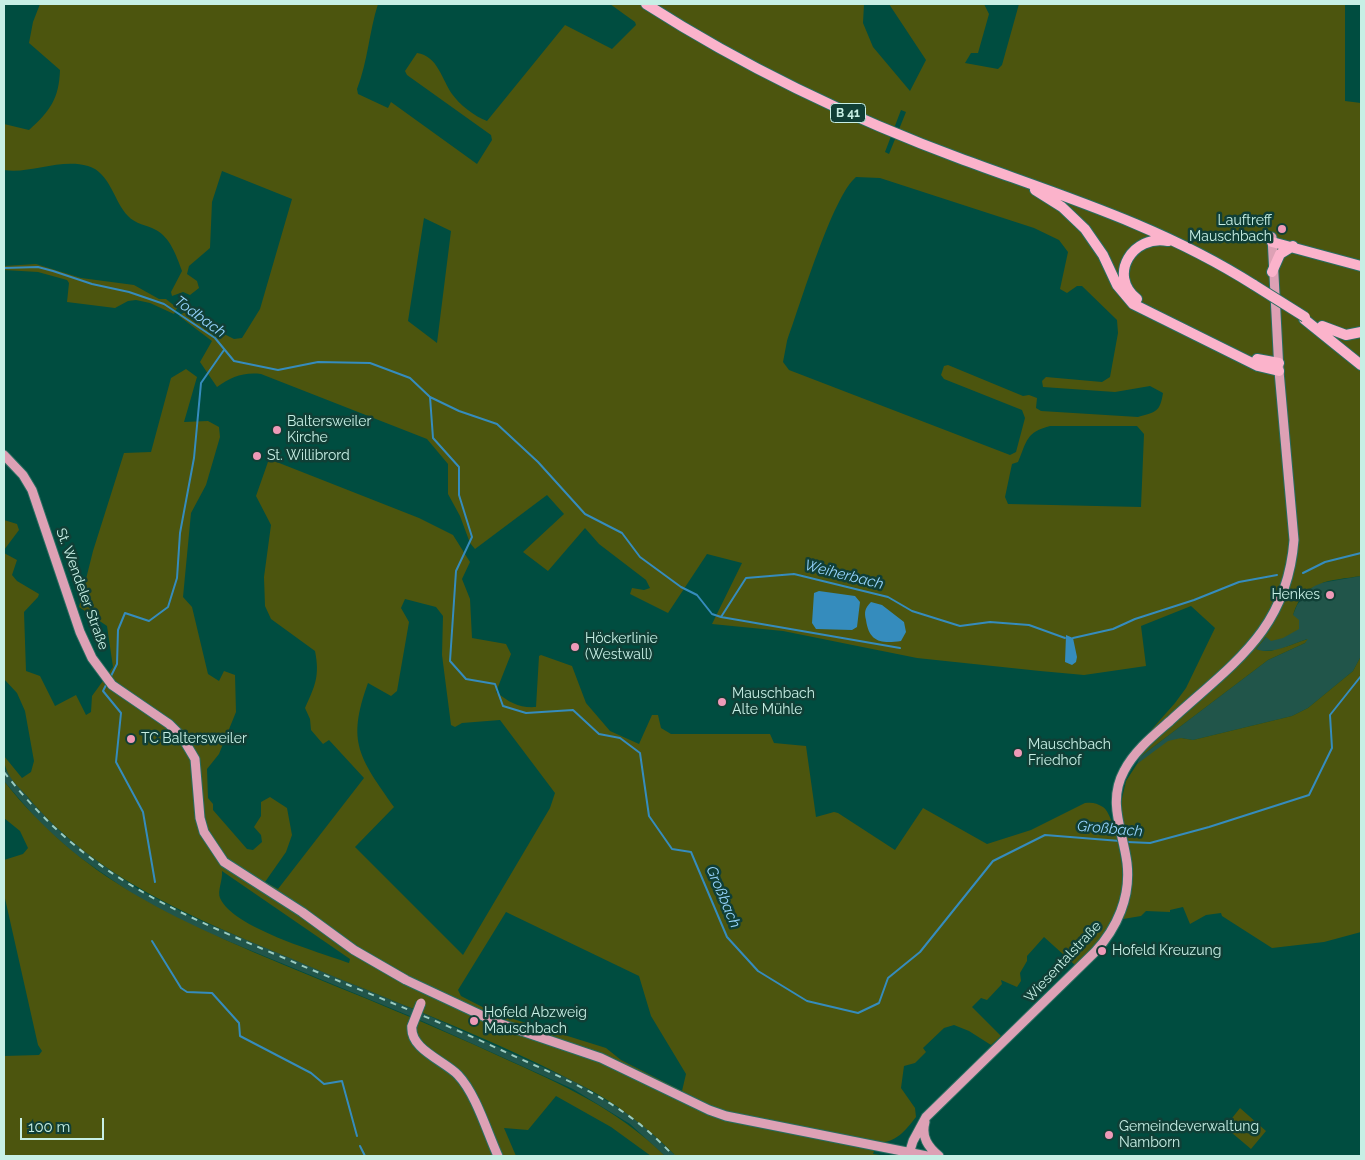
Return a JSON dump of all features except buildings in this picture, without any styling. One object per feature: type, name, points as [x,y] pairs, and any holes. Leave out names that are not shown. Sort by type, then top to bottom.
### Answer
[{"type":"highway","name":"B 41","points":[[646,4],[735,57],[805,93],[873,123],[1125,218],[1167,236],[1246,280],[1304,318],[1361,365]]},
{"type":"highway","points":[[994,170],[1049,197],[1073,216],[1095,243],[1117,285],[1133,304],[1258,366],[1279,367]]},
{"type":"highway","points":[[1246,280],[1169,241],[1158,239],[1148,241],[1130,254],[1124,272],[1129,290],[1148,306],[1259,360],[1279,367]]},
{"type":"highway","points":[[1272,239],[1361,266]]},
{"type":"highway","points":[[1272,239],[1361,260]]},
{"type":"highway","points":[[1272,272],[1280,254],[1293,246]]},
{"type":"highway","points":[[1304,318],[1335,333],[1346,335],[1361,332]]},
{"type":"main road","name":"Wiesentalstraße","points":[[909,1154],[913,1141],[926,1117],[1107,938],[1115,926],[1124,902],[1128,872],[1125,852],[1118,829],[1117,795],[1124,771],[1136,754],[1257,639],[1277,610],[1289,578],[1294,540],[1272,272],[1272,239]]},
{"type":"main road","name":"St. Wendeler Straße","points":[[4,455],[23,475],[32,490],[87,649],[98,668],[110,682],[169,724],[186,743],[195,760],[200,818],[204,832],[218,855],[233,869],[302,912],[354,950],[426,989],[498,1023],[601,1058],[709,1110],[742,1120],[927,1156]]},
{"type":"main road","points":[[426,989],[412,1026],[412,1034],[417,1042],[449,1067],[464,1083],[498,1156]]},
{"type":"main road","points":[[926,1117],[924,1137],[927,1145],[939,1156]]},
{"type":"shaded area","points":[[1361,576],[1361,656],[1353,671],[1308,708],[1292,716],[1193,740],[1181,738],[1137,764],[1140,757],[1268,660],[1305,643],[1307,639],[1278,650],[1260,651],[1256,649],[1267,636],[1293,615],[1297,605],[1315,584]]},
{"type":"shaded area","points":[[4,768],[31,801],[63,834],[100,863],[138,889],[192,917],[425,1014],[576,1082],[635,1118],[676,1156],[665,1156],[630,1124],[573,1089],[422,1021],[189,925],[134,895],[75,854],[40,823],[4,781]]},
{"type":"green space","points":[[40,4],[378,4],[364,68],[357,89],[358,94],[388,108],[391,102],[477,164],[492,140],[491,135],[407,75],[405,71],[417,53],[424,55],[435,64],[448,88],[459,102],[472,113],[487,121],[565,25],[612,49],[636,25],[635,22],[610,4],[864,4],[863,23],[873,47],[910,91],[926,60],[889,4],[984,4],[989,14],[978,53],[971,53],[965,63],[998,69],[1002,65],[1019,4],[1345,4],[1345,101],[1361,103],[1361,576],[1329,581],[1311,588],[1298,603],[1293,615],[1299,620],[1299,629],[1283,638],[1271,641],[1266,637],[1256,649],[1262,651],[1275,650],[1308,639],[1305,643],[1268,660],[1140,757],[1138,745],[1186,688],[1215,628],[1191,606],[1141,626],[1146,666],[1084,675],[917,658],[783,631],[712,624],[742,563],[707,554],[668,613],[630,594],[632,588],[644,590],[650,588],[646,580],[599,544],[585,528],[548,571],[523,552],[564,514],[547,495],[475,549],[470,543],[460,516],[448,494],[448,464],[427,439],[261,374],[238,376],[227,380],[217,387],[200,362],[212,341],[179,316],[186,311],[200,322],[234,339],[242,338],[260,309],[292,199],[222,171],[212,202],[210,248],[189,266],[187,274],[197,281],[199,288],[190,295],[183,292],[172,296],[171,292],[182,271],[169,242],[161,233],[138,223],[128,216],[102,174],[88,166],[77,164],[14,171],[4,170],[4,124],[29,130],[48,110],[58,89],[60,70],[29,43],[33,22]],"holes":[[[901,110],[906,112],[889,154],[885,152]],[[856,177],[880,178],[1034,228],[1059,240],[1068,252],[1060,289],[1067,293],[1077,286],[1082,286],[1117,320],[1118,333],[1110,377],[1102,382],[1046,377],[1042,381],[1043,387],[1115,392],[1150,386],[1163,393],[1159,408],[1138,417],[1041,411],[1036,408],[1037,398],[1029,395],[1023,396],[948,365],[944,366],[941,375],[944,379],[1022,410],[1025,418],[1016,452],[1010,455],[789,370],[783,362],[787,341],[827,228],[847,188]],[[424,218],[451,231],[437,343],[408,321]],[[1050,426],[1137,426],[1144,434],[1141,507],[1008,504],[1005,497],[1012,464],[1018,462],[1028,438],[1042,428]]]},
{"type":"green space","points":[[36,264],[81,278],[134,285],[159,299],[166,299],[177,308],[174,314],[150,303],[136,300],[128,301],[115,308],[67,302],[69,283],[67,280],[38,272],[4,270],[4,266]]},
{"type":"green space","points":[[186,369],[197,377],[184,422],[208,421],[219,427],[220,437],[206,485],[191,513],[183,597],[192,607],[208,674],[219,681],[224,671],[235,675],[236,712],[219,754],[207,769],[208,798],[213,804],[213,810],[247,849],[253,850],[262,842],[261,835],[254,827],[261,816],[261,802],[270,797],[287,808],[292,835],[286,852],[265,882],[278,889],[364,778],[329,740],[323,744],[311,730],[310,719],[305,708],[316,681],[315,651],[271,619],[265,606],[264,577],[271,525],[256,496],[269,459],[419,518],[453,535],[470,562],[462,579],[470,599],[472,638],[506,644],[511,654],[496,692],[515,704],[525,707],[536,707],[539,656],[541,655],[572,666],[586,703],[610,731],[639,744],[652,715],[658,715],[661,728],[671,734],[770,734],[774,743],[806,746],[816,817],[834,812],[838,813],[895,850],[923,808],[987,844],[1031,830],[1085,803],[1094,803],[1103,807],[1111,819],[1123,873],[1120,898],[1109,928],[1098,943],[1075,965],[1044,937],[1027,956],[1027,961],[1020,973],[1021,981],[1017,987],[1001,980],[1002,984],[987,1000],[981,998],[972,1007],[1001,1036],[991,1045],[969,1031],[954,1025],[944,1028],[923,1048],[926,1052],[915,1063],[904,1066],[901,1088],[915,1108],[916,1117],[904,1132],[895,1138],[890,1141],[877,1143],[873,1154],[886,1156],[676,1156],[642,1125],[591,1090],[507,1049],[218,927],[148,893],[84,851],[54,825],[8,773],[4,756],[22,778],[31,772],[34,761],[25,711],[17,693],[4,679],[4,553],[17,560],[12,575],[17,581],[39,594],[24,612],[26,671],[40,676],[55,706],[76,695],[86,715],[91,712],[92,696],[113,667],[107,626],[79,607],[93,551],[124,453],[151,452],[171,378]],"holes":[[[405,599],[436,607],[443,616],[442,655],[451,725],[455,727],[462,723],[500,720],[555,793],[550,808],[463,955],[355,847],[394,807],[365,762],[360,749],[358,721],[368,683],[391,696],[397,691],[409,622],[401,608]],[[222,871],[350,959],[349,963],[278,938],[241,919],[228,909],[220,898]],[[506,912],[639,976],[651,1016],[686,1074],[682,1091],[621,1060],[606,1048],[494,1013],[461,996],[458,990]]]},
{"type":"green space","points":[[4,520],[17,524],[19,530],[4,550]]},
{"type":"green space","points":[[1361,656],[1361,932],[1324,942],[1272,948],[1222,916],[1221,913],[1206,915],[1190,924],[1183,907],[1170,910],[1170,912],[1146,911],[1141,916],[1123,919],[1130,896],[1133,869],[1120,807],[1126,781],[1137,764],[1168,741],[1181,738],[1193,740],[1292,716],[1308,708],[1353,671]]},
{"type":"green space","points":[[4,781],[34,815],[65,844],[97,870],[131,892],[204,930],[447,1033],[567,1088],[627,1124],[665,1156],[651,1156],[611,1127],[556,1096],[528,1130],[504,1128],[516,1156],[4,1156],[4,1056],[39,1055],[42,1051],[38,1045],[4,894],[4,860],[23,854],[28,848],[20,831],[4,818]]},
{"type":"green space","points":[[1240,1108],[1266,1131],[1251,1149],[1225,1127]]},
{"type":"water","points":[[819,591],[855,596],[860,602],[857,627],[852,630],[816,629],[812,623],[814,593]]},
{"type":"water","points":[[871,602],[882,605],[904,622],[906,632],[901,641],[888,642],[877,640],[873,637],[865,617],[866,608]]},
{"type":"water","points":[[1066,635],[1073,638],[1077,657],[1076,662],[1072,665],[1065,662]]},
{"type":"waterway","name":"Weiherbach","points":[[4,268],[38,267],[92,284],[129,292],[164,304],[215,338],[234,361],[278,370],[318,362],[370,363],[410,378],[430,397],[459,411],[497,424],[538,462],[585,514],[622,533],[640,557],[681,587],[697,595],[712,614],[721,617],[746,578],[794,574],[888,597],[912,611],[960,626],[990,622],[1029,625],[1065,638]]},
{"type":"waterway","points":[[110,678],[117,664],[118,630],[125,613],[149,621],[168,607],[177,578],[180,533],[194,458],[201,383],[224,350]]},
{"type":"waterway","name":"Großbach","points":[[430,397],[433,438],[459,467],[459,495],[472,537],[456,571],[450,661],[466,679],[495,684],[503,706],[526,713],[573,710],[599,734],[620,738],[640,753],[649,816],[672,849],[691,852],[727,937],[758,971],[807,1001],[858,1013],[879,1003],[888,978],[920,952],[993,861],[1045,835],[1120,841]]},
{"type":"waterway","name":"Weiherbach","points":[[1303,573],[1325,562],[1361,553]]},
{"type":"waterway","name":"Weiherbach","points":[[1073,638],[1113,629],[1135,619],[1194,600],[1239,582],[1277,575]]},
{"type":"waterway","points":[[721,617],[900,648]]},
{"type":"waterway","name":"Großbach","points":[[1127,842],[1150,843],[1209,827],[1309,795],[1332,748],[1330,715],[1361,676]]},
{"type":"waterway","points":[[106,685],[103,691],[121,713],[116,762],[143,812],[155,882]]},
{"type":"waterway","points":[[152,941],[181,988],[187,992],[212,993],[239,1023],[240,1036],[311,1073],[324,1084],[342,1081],[357,1136]]},
{"type":"waterway","points":[[360,1146],[365,1156]]},
{"type":"railway","points":[[4,772],[34,807],[65,837],[97,863],[130,885],[203,923],[447,1026],[569,1081],[618,1108],[649,1132],[674,1156]]},
{"type":"place","name":"Lauftreff Mauschbach","points":[[1282,229]]},
{"type":"place","name":"Baltersweiler Kirche","points":[[277,430]]},
{"type":"place","name":"St. Willibrord","points":[[257,456]]},
{"type":"place","name":"Henkes","points":[[1330,595]]},
{"type":"place","name":"Höckerlinie (Westwall)","points":[[575,647]]},
{"type":"place","name":"Mauschbach Alte Mühle","points":[[722,702]]},
{"type":"place","name":"TC Baltersweiler","points":[[131,739]]},
{"type":"place","name":"Mauschbach Friedhof","points":[[1018,753]]},
{"type":"place","name":"Hofeld Kreuzung","points":[[1102,951]]},
{"type":"place","name":"Hofeld Abzweig Mauschbach","points":[[474,1021]]},
{"type":"place","name":"Gemeindeverwaltung Namborn","points":[[1109,1135]]},
{"type":"water label","name":"Todbach","points":[[200,317]]}]
